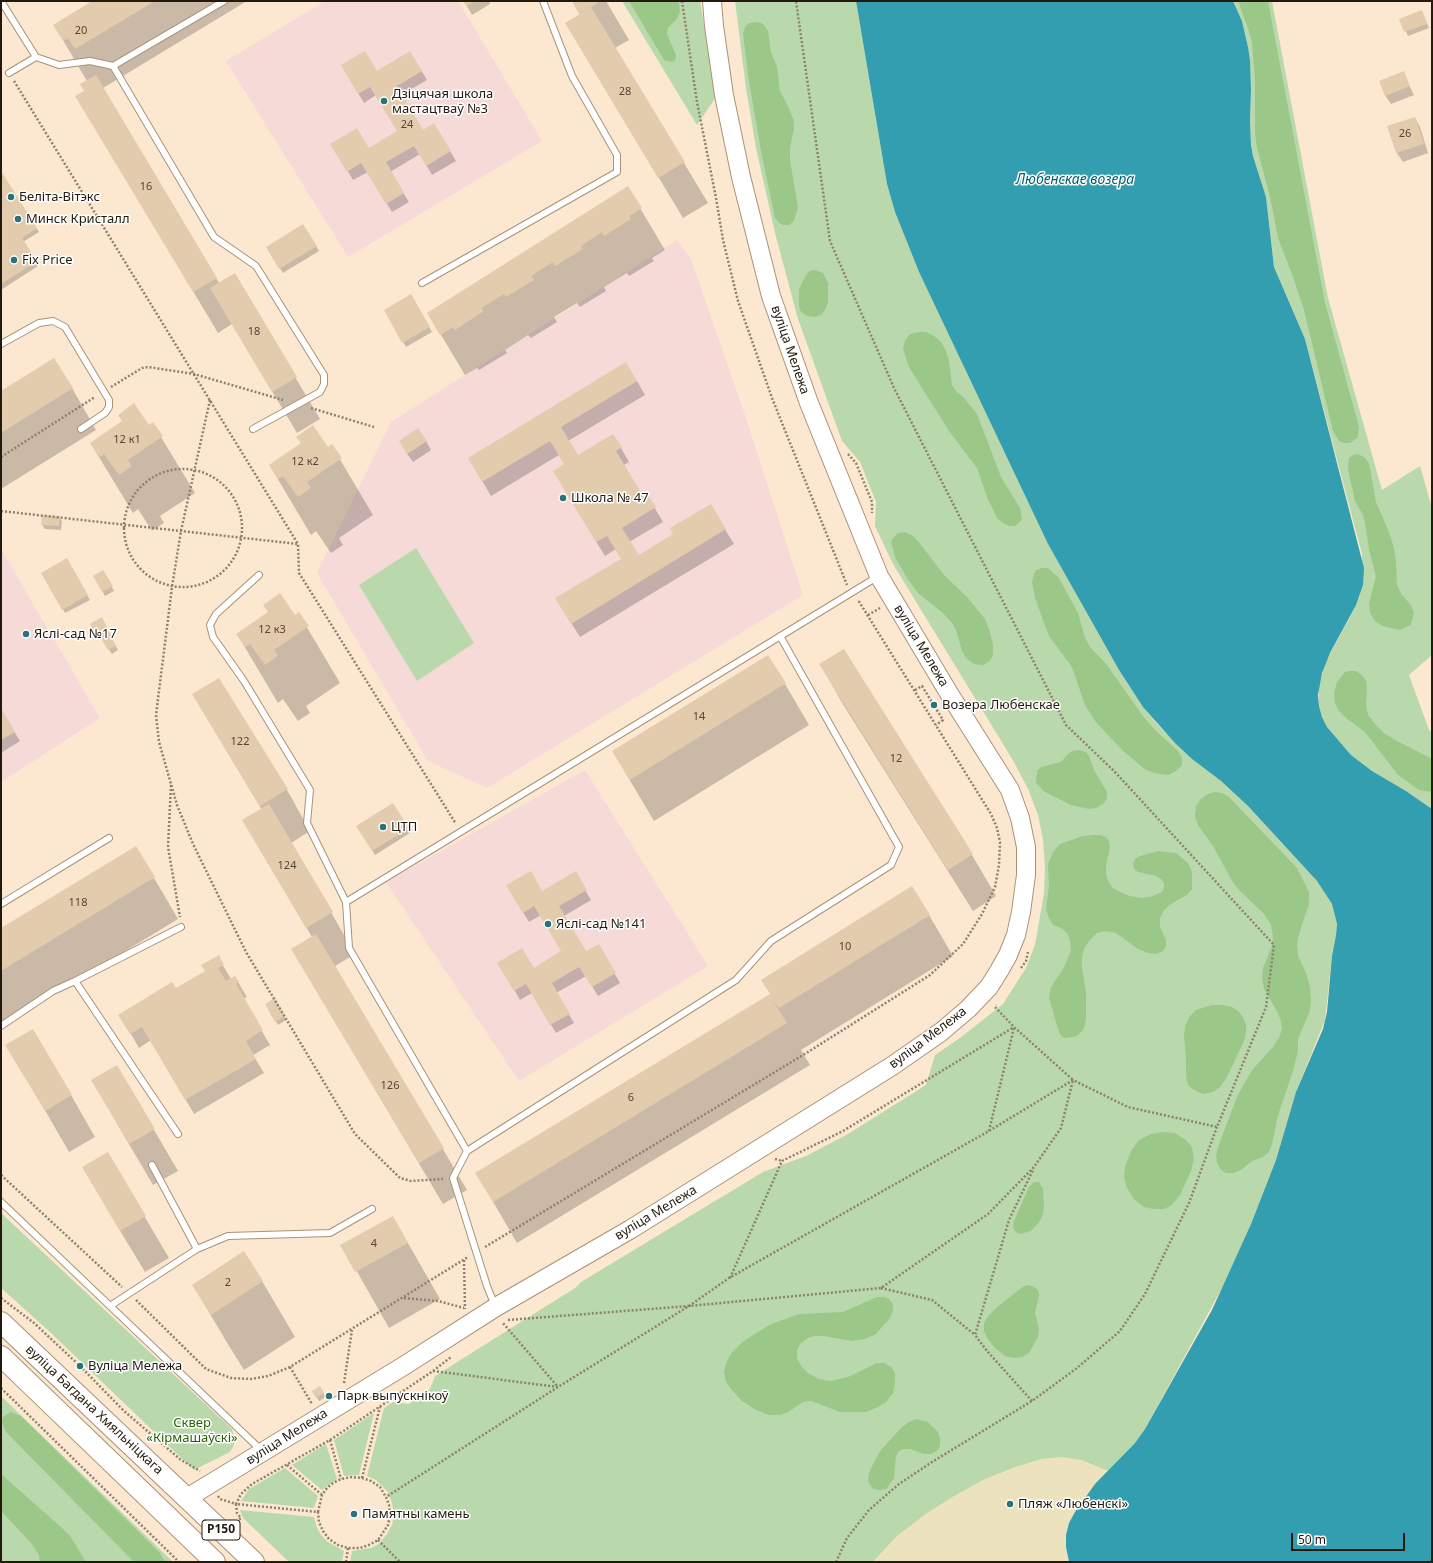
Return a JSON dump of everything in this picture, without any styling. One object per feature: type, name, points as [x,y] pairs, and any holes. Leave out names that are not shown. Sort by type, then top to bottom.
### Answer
[{"type":"main road","name":"вуліца Мележа","points":[[167,1514],[210,1484],[402,1367],[502,1315],[631,1229],[892,1066],[941,1032],[968,1009],[989,987],[1008,955],[1016,935],[1026,876],[1026,847],[1020,818],[1010,790],[950,695],[879,576],[809,403],[771,296],[739,170],[724,95],[712,1]]},
{"type":"main road","name":"вуліца Багдана Хмяльніцкага","points":[[1,1322],[188,1498]]},
{"type":"main road","name":"вуліца Багдана Хмяльніцкага","points":[[1,1356],[167,1514]]},
{"type":"main road","name":"Р150","points":[[188,1498],[254,1562]]},
{"type":"main road","name":"Р150","points":[[167,1514],[215,1562]]},
{"type":"lane","points":[[3,3],[36,57],[59,65],[90,61],[113,66],[224,1]]},
{"type":"lane","points":[[422,283],[617,172],[617,155],[572,76],[543,1]]},
{"type":"lane","points":[[9,73],[36,57]]},
{"type":"lane","points":[[113,66],[214,237],[256,266],[324,375],[324,384],[320,392],[253,428]]},
{"type":"lane","points":[[1,344],[39,323],[53,321],[65,327],[109,400],[109,407],[105,413],[81,429]]},
{"type":"lane","points":[[259,575],[216,614],[210,625],[213,637],[244,681],[310,790],[307,823],[346,902],[349,948],[467,1151]]},
{"type":"lane","points":[[346,902],[879,576]]},
{"type":"lane","points":[[502,1315],[477,1252],[453,1178],[467,1151],[736,980],[771,942],[891,865],[899,847],[780,636]]},
{"type":"lane","points":[[1,904],[109,838]]},
{"type":"lane","points":[[1,1026],[53,991],[181,927]]},
{"type":"lane","points":[[75,981],[178,1134]]},
{"type":"lane","points":[[152,1165],[197,1249]]},
{"type":"lane","points":[[1,1202],[262,1452]]},
{"type":"lane","points":[[110,1306],[197,1249],[228,1236],[330,1233],[372,1209]]},
{"type":"path","points":[[1,1175],[129,1294],[206,1369],[231,1378],[251,1379],[268,1376],[290,1367],[352,1330],[477,1252],[802,1056],[924,979],[963,944],[982,914],[995,887],[999,865],[1000,842],[997,828],[991,814],[915,690],[868,615],[847,585],[772,398],[738,301],[723,240],[715,191],[697,102],[682,1]]},
{"type":"path","points":[[796,1],[830,241],[894,388],[1066,725],[1115,772],[1274,945],[1266,1007],[1217,1127],[1189,1203],[1145,1294],[1120,1331],[1076,1368],[1032,1400],[899,1484],[869,1510],[847,1538],[836,1562]]},
{"type":"path","points":[[9,73],[298,544],[299,573],[461,832]]},
{"type":"path","points":[[1,457],[142,368],[148,367],[194,374],[374,427]]},
{"type":"path","points":[[210,400],[181,531],[172,587],[156,715],[159,742],[177,805],[193,844],[246,952],[355,1134],[400,1178],[411,1181],[453,1178]]},
{"type":"path","points":[[847,453],[856,463],[872,502],[872,514]]},
{"type":"path","points":[[174,469],[195,470],[212,476],[226,487],[237,502],[242,520],[242,538],[234,560],[218,577],[196,587],[172,587],[152,579],[136,565],[126,546],[124,525],[128,505],[139,488],[155,476],[174,469]]},
{"type":"path","points":[[1,511],[298,544]]},
{"type":"path","points":[[868,615],[882,606]]},
{"type":"path","points":[[915,690],[922,686],[943,720],[936,725]]},
{"type":"path","points":[[171,782],[168,847],[181,927]]},
{"type":"path","points":[[1017,974],[1026,961],[1030,945]]},
{"type":"path","points":[[1000,1000],[995,1007],[1014,1027],[1073,1080],[1128,1107],[1217,1127]]},
{"type":"path","points":[[989,1131],[1014,1027]]},
{"type":"path","points":[[729,1278],[782,1161],[843,1131],[1014,1027]]},
{"type":"path","points":[[386,1497],[558,1387],[689,1306],[729,1278],[989,1131],[1073,1080]]},
{"type":"path","points":[[975,1335],[1009,1220],[1034,1168],[1061,1128],[1073,1080]]},
{"type":"path","points":[[770,1157],[782,1161]]},
{"type":"path","points":[[881,1288],[988,1214],[1034,1168]]},
{"type":"path","points":[[464,1260],[465,1308],[467,1313]]},
{"type":"path","points":[[502,1315],[689,1306],[881,1288],[932,1300],[975,1335],[988,1352],[1032,1400]]},
{"type":"path","points":[[1,1298],[34,1323],[80,1366],[124,1411],[181,1460],[199,1470],[220,1499],[236,1504],[318,1512]]},
{"type":"path","points":[[404,1298],[438,1301],[465,1308]]},
{"type":"path","points":[[502,1315],[558,1387]]},
{"type":"path","points":[[344,1387],[352,1330]]},
{"type":"path","points":[[290,1367],[313,1405]]},
{"type":"path","points":[[235,1524],[240,1518],[237,1513],[236,1504],[246,1488],[330,1440],[433,1372],[558,1387]]},
{"type":"path","points":[[1,1388],[179,1562]]},
{"type":"path","points":[[362,1478],[380,1406]]},
{"type":"path","points":[[330,1440],[341,1479]]},
{"type":"path","points":[[287,1465],[322,1495]]},
{"type":"path","points":[[352,1477],[362,1478],[371,1481],[380,1487],[389,1505],[390,1515],[388,1525],[378,1540],[360,1548],[348,1548],[338,1545],[329,1539],[319,1522],[318,1512],[322,1495],[333,1483],[341,1479],[352,1477]]},
{"type":"path","points":[[378,1540],[400,1562]]},
{"type":"path","points":[[346,1562],[348,1548]]},
{"type":"shaded area","name":"Дзіцячая школа мастацтваў №3","points":[[325,1],[458,1],[542,141],[348,257],[226,61]]},
{"type":"shaded area","name":"Школа № 47","points":[[677,240],[691,259],[745,415],[803,595],[487,788],[428,761],[317,573],[391,422]]},
{"type":"shaded area","name":"Яслі-сад №17","points":[[1,549],[100,718],[1,782]]},
{"type":"shaded area","name":"Яслі-сад №141","points":[[585,770],[708,966],[519,1081],[386,882]]},
{"type":"green space","points":[[622,1],[700,1],[716,97],[697,125]]},
{"type":"green space","points":[[629,1],[677,1],[679,3],[680,12],[676,20],[668,28],[667,34],[676,55],[675,60],[672,62],[664,60]]},
{"type":"green space","points":[[735,1],[856,1],[887,184],[895,212],[919,272],[1048,544],[1119,670],[1143,707],[1158,725],[1192,759],[1221,781],[1248,806],[1317,881],[1332,904],[1337,924],[1325,1020],[1296,1092],[1276,1160],[1251,1224],[1223,1286],[1145,1429],[1135,1443],[1108,1471],[1081,1460],[1042,1459],[1016,1467],[983,1480],[897,1536],[873,1562],[350,1562],[352,1551],[371,1548],[379,1544],[392,1525],[394,1514],[388,1492],[376,1480],[367,1476],[384,1408],[393,1402],[409,1404],[430,1389],[435,1376],[575,1288],[581,1282],[763,1172],[806,1156],[848,1134],[926,1085],[935,1055],[960,1038],[1003,1004],[1026,968],[1035,945],[1044,893],[1045,867],[1043,840],[1038,815],[1028,789],[1014,762],[893,564],[875,526],[876,502],[860,462],[842,441],[798,319],[775,233],[756,148],[746,88]]},
{"type":"green space","points":[[1233,1],[1272,1],[1328,298],[1382,490],[1420,466],[1432,508],[1432,655],[1409,675],[1429,730],[1432,732],[1432,809],[1406,791],[1372,771],[1351,755],[1327,727],[1319,706],[1319,685],[1325,663],[1360,595],[1362,554],[1305,339],[1274,267],[1266,197],[1251,145],[1251,90],[1248,47],[1242,21]]},
{"type":"green space","points":[[1238,1],[1268,1],[1325,303],[1359,427],[1358,437],[1350,443],[1339,441],[1333,431],[1304,310],[1278,238],[1270,197],[1257,148],[1255,133],[1255,80],[1252,42]]},
{"type":"green space","points":[[758,22],[763,24],[768,31],[771,52],[777,67],[780,91],[794,121],[790,148],[790,160],[798,207],[794,221],[789,225],[779,223],[775,218],[761,151],[748,75],[743,33],[746,25]]},
{"type":"green space","points":[[815,270],[823,273],[828,283],[828,302],[821,315],[814,317],[807,316],[801,312],[799,306],[799,289],[806,275],[810,271]]},
{"type":"green space","points":[[926,332],[934,336],[941,342],[946,351],[949,361],[952,385],[977,414],[1001,477],[1020,508],[1022,519],[1015,526],[1009,526],[997,518],[987,497],[977,468],[949,431],[909,367],[903,349],[905,341],[910,334]]},
{"type":"green space","points":[[1358,454],[1364,457],[1369,463],[1376,502],[1394,548],[1397,585],[1402,595],[1411,605],[1414,613],[1411,625],[1400,630],[1382,626],[1375,621],[1370,613],[1369,604],[1376,576],[1369,550],[1363,515],[1355,501],[1348,469],[1349,458]]},
{"type":"green space","points":[[904,532],[912,535],[918,541],[944,575],[967,597],[985,619],[993,645],[993,655],[990,661],[983,665],[974,664],[966,658],[952,623],[945,615],[918,593],[907,578],[895,557],[891,542],[898,533]]},
{"type":"green space","points":[[416,548],[474,643],[417,681],[359,585]]},
{"type":"green space","points":[[1048,568],[1059,578],[1078,613],[1085,638],[1090,647],[1107,665],[1142,715],[1155,730],[1178,751],[1182,758],[1182,765],[1176,771],[1168,775],[1158,774],[1146,770],[1122,750],[1095,721],[1085,705],[1072,667],[1049,636],[1035,598],[1032,582],[1036,570]]},
{"type":"green space","points":[[1356,671],[1362,675],[1366,681],[1366,704],[1368,715],[1375,724],[1384,733],[1397,741],[1432,759],[1432,792],[1419,790],[1398,775],[1365,732],[1339,711],[1335,703],[1334,693],[1337,682],[1345,672]]},
{"type":"green space","points":[[1079,750],[1086,752],[1089,756],[1094,770],[1107,792],[1107,798],[1104,803],[1096,808],[1089,809],[1071,805],[1045,792],[1036,783],[1037,771],[1041,767],[1061,762],[1069,753]]},
{"type":"green space","points":[[1215,792],[1222,793],[1229,797],[1297,868],[1309,892],[1309,904],[1297,944],[1298,956],[1306,973],[1310,987],[1310,1011],[1298,1039],[1298,1051],[1293,1071],[1278,1115],[1269,1152],[1263,1157],[1252,1161],[1241,1170],[1233,1173],[1226,1173],[1220,1169],[1216,1156],[1218,1147],[1237,1097],[1245,1082],[1253,1069],[1273,1047],[1279,1038],[1282,1029],[1277,1011],[1264,989],[1262,979],[1263,968],[1272,946],[1273,936],[1271,925],[1264,914],[1238,889],[1231,879],[1213,846],[1198,825],[1195,816],[1196,806],[1201,799],[1208,794]]},
{"type":"green space","points":[[1093,835],[1106,837],[1109,841],[1110,847],[1106,874],[1108,881],[1113,888],[1122,893],[1141,898],[1150,897],[1162,892],[1164,883],[1161,879],[1156,876],[1138,872],[1134,869],[1133,864],[1135,859],[1140,856],[1158,851],[1176,853],[1188,863],[1192,872],[1192,889],[1187,895],[1171,904],[1164,910],[1160,918],[1160,927],[1166,940],[1166,946],[1163,951],[1156,954],[1148,953],[1138,949],[1116,933],[1106,931],[1097,933],[1089,941],[1084,949],[1082,957],[1086,993],[1086,1021],[1083,1030],[1077,1036],[1066,1038],[1062,1037],[1059,1032],[1049,998],[1051,987],[1063,969],[1071,951],[1070,940],[1067,933],[1061,928],[1053,925],[1046,910],[1049,885],[1048,864],[1053,852],[1060,844],[1083,836]]},
{"type":"green space","points":[[1212,1005],[1232,1007],[1238,1011],[1243,1017],[1246,1025],[1246,1032],[1244,1041],[1227,1077],[1220,1087],[1213,1092],[1203,1094],[1194,1090],[1188,1085],[1186,1077],[1184,1037],[1185,1026],[1190,1016],[1196,1010]]},
{"type":"green space","points":[[1163,1132],[1175,1133],[1186,1140],[1192,1147],[1194,1159],[1191,1171],[1180,1195],[1172,1205],[1164,1209],[1153,1209],[1144,1207],[1134,1199],[1127,1188],[1124,1178],[1125,1167],[1131,1151],[1139,1140],[1151,1134]]},
{"type":"green space","points":[[1034,1182],[1039,1182],[1043,1189],[1043,1214],[1040,1221],[1031,1231],[1020,1234],[1013,1228],[1014,1221],[1029,1187]]},
{"type":"green space","name":"Сквер «Кірмашаўскі»","points":[[1,1213],[232,1429],[234,1445],[230,1452],[194,1470],[50,1332],[1,1288]]},
{"type":"green space","points":[[1029,1285],[1038,1290],[1039,1295],[1035,1313],[1039,1329],[1038,1337],[1029,1353],[1022,1357],[1014,1358],[1005,1356],[995,1348],[987,1338],[984,1331],[984,1323],[995,1309],[1024,1286]]},
{"type":"green space","points":[[877,1297],[889,1299],[893,1304],[893,1310],[890,1318],[875,1335],[852,1341],[824,1336],[808,1338],[801,1343],[797,1350],[797,1358],[801,1366],[808,1373],[819,1379],[830,1381],[848,1377],[877,1363],[885,1363],[891,1367],[895,1373],[895,1383],[893,1393],[886,1402],[878,1407],[866,1412],[840,1412],[811,1401],[803,1402],[788,1412],[780,1415],[769,1415],[756,1410],[742,1401],[726,1382],[724,1371],[732,1352],[744,1341],[769,1325],[799,1314],[843,1312]]},
{"type":"green space","points":[[1,1396],[168,1557],[173,1562],[1,1562]]},
{"type":"green space","points":[[11,1412],[21,1416],[160,1553],[165,1562],[134,1562],[6,1432],[2,1422],[3,1417]]},
{"type":"green space","points":[[374,1413],[359,1475],[344,1476],[334,1440]]},
{"type":"green space","points":[[916,1419],[928,1422],[938,1432],[940,1446],[937,1451],[931,1454],[924,1454],[910,1449],[903,1449],[899,1451],[896,1456],[894,1478],[886,1489],[874,1489],[868,1480],[869,1473],[881,1450],[901,1428]]},
{"type":"green space","points":[[326,1444],[337,1479],[322,1490],[292,1465]]},
{"type":"green space","points":[[285,1468],[318,1496],[314,1508],[241,1501],[249,1489]]},
{"type":"green space","points":[[1,1474],[70,1536],[86,1562],[40,1562],[39,1555],[32,1544],[1,1511]]},
{"type":"green space","points":[[240,1510],[314,1517],[317,1528],[322,1536],[328,1542],[344,1551],[342,1562],[289,1562],[243,1518]]},
{"type":"sand","name":"Пляж «Любенскі»","points":[[1062,1457],[1081,1460],[1108,1471],[1085,1497],[1075,1512],[1066,1547],[1069,1562],[873,1562],[897,1536],[927,1513],[954,1496],[983,1480],[1016,1467],[1042,1459]]},
{"type":"water","name":"Любенскае возера","points":[[856,1],[1233,1],[1242,21],[1250,61],[1251,145],[1266,197],[1274,267],[1305,339],[1364,568],[1363,585],[1356,605],[1330,653],[1322,673],[1318,695],[1319,706],[1327,727],[1351,755],[1372,771],[1406,791],[1432,809],[1432,1562],[1069,1562],[1066,1547],[1066,1535],[1069,1523],[1095,1484],[1135,1443],[1145,1429],[1212,1310],[1251,1224],[1276,1160],[1296,1092],[1323,1029],[1327,1012],[1332,956],[1337,924],[1332,904],[1317,881],[1248,806],[1221,781],[1192,759],[1175,743],[1143,707],[1119,670],[1048,544],[919,272],[895,212],[887,184]]},
{"type":"building","points":[[92,1],[155,1],[75,49],[68,38],[63,41],[53,25]]},
{"type":"building","points":[[463,1],[475,1],[466,6]]},
{"type":"building","points":[[572,1],[601,1],[591,7],[685,162],[658,178],[565,23],[580,14]]},
{"type":"building","points":[[1422,10],[1427,24],[1404,32],[1399,19]]},
{"type":"building","points":[[365,51],[377,71],[410,51],[422,71],[397,86],[423,130],[434,123],[451,151],[426,166],[414,146],[386,162],[404,193],[386,204],[361,163],[347,172],[330,144],[357,128],[369,148],[397,131],[370,87],[358,94],[341,65]]},
{"type":"building","points":[[1404,71],[1410,86],[1385,96],[1379,81]]},
{"type":"building","points":[[96,75],[217,278],[193,292],[75,96],[84,91],[80,84]]},
{"type":"building","points":[[1415,117],[1424,144],[1396,153],[1387,126]]},
{"type":"building","points":[[1,171],[37,228],[22,238],[37,261],[1,284]]},
{"type":"building","points":[[628,186],[642,208],[629,216],[631,219],[604,236],[602,232],[581,246],[583,249],[555,266],[553,262],[531,276],[534,280],[506,297],[504,294],[481,308],[484,311],[455,330],[453,327],[440,335],[427,313]]},
{"type":"building","points":[[303,224],[317,246],[279,269],[266,247]]},
{"type":"building","points":[[235,273],[297,377],[272,392],[210,288]]},
{"type":"building","points":[[411,294],[430,327],[402,343],[384,310]]},
{"type":"building","points":[[54,358],[73,388],[1,433],[1,391]]},
{"type":"building","points":[[626,362],[637,381],[561,427],[578,455],[613,434],[622,447],[616,451],[643,496],[647,494],[656,507],[622,528],[639,555],[673,534],[670,528],[711,504],[726,529],[571,624],[555,598],[621,559],[607,536],[596,542],[553,471],[564,464],[550,441],[482,482],[468,458]]},
{"type":"building","points":[[134,403],[149,425],[153,422],[163,436],[128,460],[132,466],[119,475],[104,454],[100,457],[90,443],[122,421],[118,415]]},
{"type":"building","points":[[313,425],[328,447],[332,444],[342,458],[307,482],[311,488],[298,497],[283,476],[278,479],[269,465],[301,443],[296,437]]},
{"type":"building","points":[[418,428],[427,441],[407,454],[399,441]]},
{"type":"building","points":[[42,515],[60,516],[59,526],[41,525]]},
{"type":"building","points":[[67,558],[88,595],[62,610],[41,573]]},
{"type":"building","points":[[103,570],[113,586],[102,592],[93,576]]},
{"type":"building","points":[[280,593],[295,615],[299,612],[309,626],[274,650],[278,656],[265,665],[250,644],[245,647],[236,634],[268,612],[263,605]]},
{"type":"building","points":[[102,617],[116,646],[108,650],[90,624]]},
{"type":"building","points":[[844,649],[973,854],[948,870],[819,664]]},
{"type":"building","points":[[768,655],[786,683],[630,780],[612,751]]},
{"type":"building","points":[[219,678],[288,789],[260,806],[192,694]]},
{"type":"building","points":[[1,708],[15,732],[1,740]]},
{"type":"building","name":"ЦТП","points":[[393,803],[409,828],[372,851],[356,826]]},
{"type":"building","points":[[269,804],[333,912],[306,928],[242,820]]},
{"type":"building","points":[[136,846],[155,877],[1,971],[1,928]]},
{"type":"building","points":[[531,871],[542,891],[576,871],[587,890],[559,906],[586,951],[599,944],[616,973],[592,987],[579,967],[552,983],[570,1014],[550,1025],[526,984],[514,991],[497,963],[522,948],[534,968],[561,951],[534,906],[523,913],[506,885]]},
{"type":"building","points":[[912,886],[930,915],[779,1008],[773,1001],[787,1023],[493,1202],[475,1173],[770,994],[761,980]]},
{"type":"building","points":[[316,934],[444,1148],[419,1163],[291,949]]},
{"type":"building","points":[[219,955],[224,965],[218,968],[226,981],[235,976],[239,982],[236,984],[263,1030],[246,1041],[256,1059],[185,1100],[142,1027],[130,1034],[118,1015],[172,982],[176,988],[205,971],[201,965]]},
{"type":"building","points":[[275,998],[285,1016],[275,1022],[265,1004]]},
{"type":"building","points":[[33,1029],[72,1095],[45,1111],[5,1045]]},
{"type":"building","points":[[117,1065],[155,1129],[129,1144],[91,1080]]},
{"type":"building","points":[[108,1152],[146,1216],[120,1231],[82,1167]]},
{"type":"building","points":[[393,1216],[408,1243],[355,1272],[340,1245]]},
{"type":"building","points":[[244,1251],[263,1281],[211,1315],[192,1285]]},
{"type":"building","points":[[320,1386],[324,1393],[316,1398],[312,1391]]},
{"type":"place","name":"Дзіцячая школа мастацтваў №3","points":[[384,101]]},
{"type":"place","name":"Беліта-Вітэкс","points":[[11,197]]},
{"type":"place","name":"Минск Кристалл","points":[[18,219]]},
{"type":"place","name":"Fix Price","points":[[14,260]]},
{"type":"place","name":"Школа № 47","points":[[563,498]]},
{"type":"place","name":"Яслі-сад №17","points":[[26,634]]},
{"type":"place","name":"Возера Любенскае","points":[[934,705]]},
{"type":"place","name":"ЦТП","points":[[383,827]]},
{"type":"place","name":"Яслі-сад №141","points":[[548,924]]},
{"type":"place","name":"Вуліца Мележа","points":[[80,1366]]},
{"type":"place","name":"Парк выпускнікоў","points":[[329,1396]]},
{"type":"place","name":"Пляж «Любенскі»","points":[[1010,1504]]},
{"type":"place","name":"Памятны камень","points":[[354,1514]]}]
